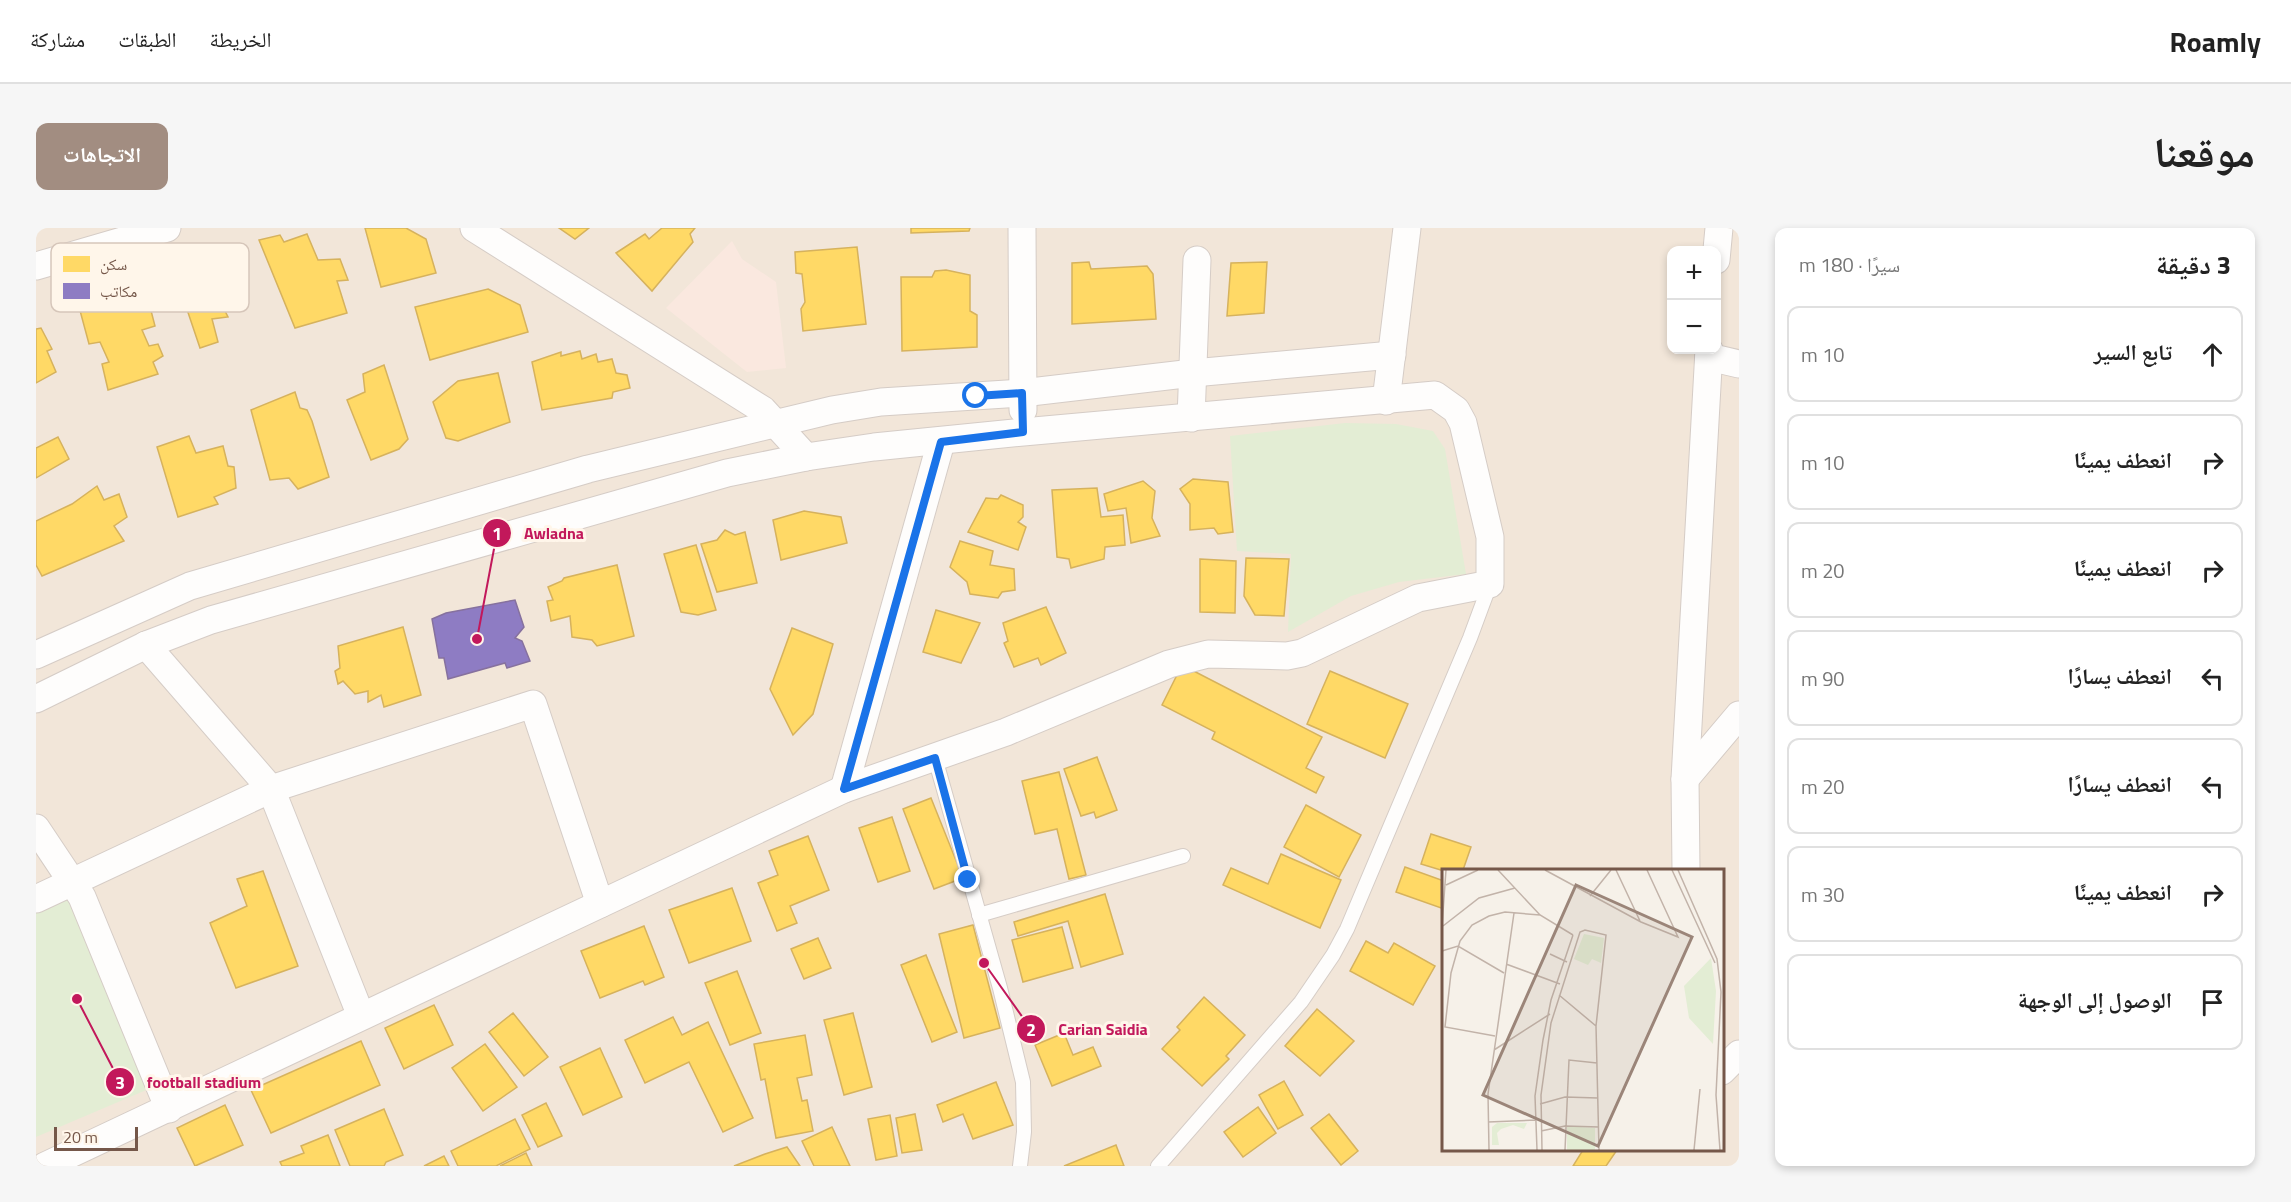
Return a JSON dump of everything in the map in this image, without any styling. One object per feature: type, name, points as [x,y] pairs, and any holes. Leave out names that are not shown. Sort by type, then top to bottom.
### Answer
[{"type":"street","points":[[115,243],[167,228]]},
{"type":"street","points":[[474,228],[746,398],[777,423],[806,457]]},
{"type":"street","points":[[1022,228],[1023,432]]},
{"type":"street","points":[[1386,401],[1407,228]]},
{"type":"street","points":[[1717,246],[1719,228]]},
{"type":"street","points":[[1191,418],[1197,260]]},
{"type":"street","points":[[36,266],[51,262]]},
{"type":"street","points":[[1686,869],[1685,779],[1709,354]]},
{"type":"street","points":[[1712,354],[1739,364]]},
{"type":"street","points":[[36,655],[190,586],[588,469],[832,410],[881,402],[1022,393],[1392,355]]},
{"type":"street","points":[[38,692],[146,645],[211,620],[727,473],[806,457],[874,447],[1435,395],[1456,410],[1470,447],[1490,537],[1490,584],[1418,598],[1302,653],[1287,656],[1208,654],[1169,664],[1006,732],[844,789],[45,1166]]},
{"type":"street","points":[[844,789],[941,442]]},
{"type":"street","points":[[439,512],[448,553]]},
{"type":"street","points":[[146,645],[271,789],[361,1016]]},
{"type":"street","points":[[36,899],[271,789],[533,704],[600,904]]},
{"type":"street","points":[[1685,779],[1739,715]]},
{"type":"street","points":[[36,828],[74,883],[169,1109]]},
{"type":"street","points":[[1724,1069],[1739,1054]]},
{"type":"lane","points":[[1158,1166],[1301,1002],[1333,955],[1347,929],[1470,638],[1490,584]]},
{"type":"lane","points":[[935,758],[1023,1082],[1024,1132],[1020,1166]]},
{"type":"lane","points":[[979,915],[1184,856]]},
{"type":"shaded area","points":[[36,228],[1739,228],[1739,1166],[36,1166]]},
{"type":"shaded area","points":[[732,241],[742,259],[776,282],[786,368],[747,372],[666,308]]},
{"type":"green space","points":[[1345,423],[1396,424],[1433,431],[1445,449],[1466,574],[1399,582],[1351,596],[1288,632],[1291,554],[1237,551],[1230,436]]},
{"type":"green space","points":[[77,891],[151,1088],[36,1137],[36,909]]},
{"type":"building: سكن","points":[[365,228],[406,228],[426,239],[436,273],[381,287]]},
{"type":"building: سكن","points":[[559,228],[589,228],[575,239]]},
{"type":"building: سكن","points":[[662,228],[695,228],[690,234],[693,242],[652,291],[616,253],[645,234],[649,239]]},
{"type":"building: سكن","points":[[911,228],[970,228],[969,231],[911,233]]},
{"type":"building: سكن","points":[[307,234],[318,260],[340,259],[348,280],[337,281],[347,313],[295,328],[259,240],[280,235],[284,242]]},
{"type":"building: سكن","points":[[857,247],[866,324],[803,331],[801,309],[805,302],[802,274],[796,273],[795,252]]},
{"type":"building: سكن","points":[[1089,262],[1091,269],[1147,266],[1153,274],[1156,319],[1072,324],[1072,263]]},
{"type":"building: سكن","points":[[1267,262],[1264,313],[1227,316],[1231,263]]},
{"type":"building: سكن","points":[[946,270],[970,275],[970,311],[977,315],[977,347],[902,351],[901,277],[932,277],[935,271]]},
{"type":"building: سكن","points":[[488,289],[520,305],[528,332],[430,360],[415,307]]},
{"type":"building: سكن","points":[[80,312],[151,312],[155,326],[142,330],[149,346],[158,344],[163,356],[153,362],[158,374],[108,390],[102,364],[109,362],[100,342],[89,344]]},
{"type":"building: سكن","points":[[188,312],[226,312],[228,317],[212,319],[218,342],[200,348]]},
{"type":"building: سكن","points":[[41,328],[52,349],[47,351],[56,372],[36,383],[36,329]]},
{"type":"building: سكن","points":[[580,351],[582,359],[596,354],[598,362],[612,359],[616,373],[627,375],[630,388],[613,392],[612,398],[542,410],[532,362],[561,352],[561,356]]},
{"type":"building: سكن","points":[[384,365],[408,439],[399,449],[371,460],[347,400],[365,392],[363,374]]},
{"type":"building: سكن","points":[[498,373],[510,422],[458,441],[446,438],[433,402],[458,381]]},
{"type":"building: سكن","points":[[295,392],[300,408],[307,410],[312,421],[329,477],[298,489],[289,478],[270,480],[251,410]]},
{"type":"building: سكن","points":[[189,436],[196,453],[223,446],[228,466],[234,467],[236,488],[214,497],[218,504],[178,517],[157,447]]},
{"type":"building: سكن","points":[[58,437],[69,459],[36,478],[36,448]]},
{"type":"building: سكن","points":[[1193,479],[1228,482],[1233,532],[1218,534],[1214,528],[1190,530],[1190,504],[1180,489]]},
{"type":"building: سكن","points":[[1143,481],[1155,491],[1152,518],[1160,536],[1131,543],[1126,508],[1108,511],[1104,494]]},
{"type":"building: سكن","points":[[97,486],[104,500],[119,494],[127,517],[114,526],[124,541],[42,576],[36,565],[36,521],[72,504]]},
{"type":"building: سكن","points":[[1097,488],[1101,517],[1123,515],[1125,545],[1105,547],[1104,559],[1071,568],[1069,559],[1057,557],[1052,490]]},
{"type":"building: سكن","points":[[1001,495],[1023,505],[1023,517],[1018,522],[1026,527],[1018,550],[968,532],[986,498],[998,499]]},
{"type":"building: سكن","points":[[804,511],[841,517],[847,543],[781,560],[773,520]]},
{"type":"building: سكن","points":[[725,530],[735,535],[745,532],[757,583],[717,592],[701,544],[717,540]]},
{"type":"building: سكن","points":[[960,541],[993,551],[990,565],[1014,569],[1015,590],[1002,592],[998,598],[970,594],[967,582],[950,567]]},
{"type":"building: سكن","points":[[696,545],[716,610],[698,615],[681,612],[664,554]]},
{"type":"building: سكن","points":[[1246,558],[1289,559],[1284,616],[1255,615],[1244,596]]},
{"type":"building: سكن","points":[[1200,559],[1236,561],[1235,613],[1200,612]]},
{"type":"building: سكن","points":[[617,565],[634,636],[597,646],[592,640],[572,637],[570,616],[551,621],[547,601],[553,600],[548,587],[564,578]]},
{"type":"building: سكن","points":[[1046,607],[1066,653],[1041,665],[1038,658],[1014,667],[1004,643],[1008,641],[1003,623]]},
{"type":"building: سكن","points":[[936,610],[980,623],[961,663],[923,652]]},
{"type":"building: سكن","points":[[403,627],[421,695],[384,707],[381,695],[368,702],[368,691],[355,694],[343,681],[338,684],[335,671],[340,668],[338,646]]},
{"type":"building: سكن","points":[[792,628],[833,644],[813,714],[793,735],[770,689]]},
{"type":"building: سكن","points":[[1182,665],[1322,737],[1306,768],[1324,777],[1316,793],[1212,739],[1215,732],[1162,705]]},
{"type":"building: سكن","points":[[1330,671],[1408,704],[1385,758],[1307,724]]},
{"type":"building: سكن","points":[[1097,757],[1117,810],[1096,818],[1094,812],[1081,816],[1064,769]]},
{"type":"building: سكن","points":[[1059,772],[1086,875],[1069,879],[1057,829],[1035,834],[1022,781]]},
{"type":"building: سكن","points":[[931,798],[963,878],[934,889],[903,809]]},
{"type":"building: سكن","points":[[1306,805],[1361,835],[1339,877],[1284,847]]},
{"type":"building: سكن","points":[[892,817],[910,871],[878,882],[859,828]]},
{"type":"building: سكن","points":[[1431,834],[1471,847],[1463,869],[1442,870],[1421,864]]},
{"type":"building: سكن","points":[[808,836],[829,890],[790,906],[797,923],[777,931],[758,883],[778,875],[769,851]]},
{"type":"building: سكن","points":[[1281,854],[1341,880],[1320,928],[1223,885],[1231,868],[1268,884]]},
{"type":"building: سكن","points":[[1405,867],[1442,880],[1442,908],[1396,892]]},
{"type":"building: سكن","points":[[263,871],[298,966],[236,988],[210,923],[247,906],[237,879]]},
{"type":"building: سكن","points":[[732,888],[751,941],[689,963],[669,910]]},
{"type":"building: سكن","points":[[1105,894],[1123,954],[1081,967],[1068,921],[1018,936],[1014,922]]},
{"type":"building: سكن","points":[[973,925],[1000,1028],[964,1038],[939,934]]},
{"type":"building: سكن","points":[[644,926],[664,977],[645,985],[643,981],[600,998],[581,951]]},
{"type":"building: سكن","points":[[1062,927],[1073,968],[1023,982],[1012,940]]},
{"type":"building: سكن","points":[[818,938],[831,968],[804,979],[791,949]]},
{"type":"building: سكن","points":[[1366,941],[1388,953],[1394,943],[1435,966],[1413,1005],[1350,971]]},
{"type":"building: سكن","points":[[926,955],[957,1032],[932,1042],[901,965]]},
{"type":"building: سكن","points":[[737,971],[761,1033],[730,1045],[705,983]]},
{"type":"building: سكن","points":[[1204,997],[1245,1035],[1226,1056],[1229,1059],[1202,1086],[1162,1049],[1180,1030],[1177,1027]]},
{"type":"building: سكن","points":[[434,1005],[453,1045],[404,1069],[385,1028]]},
{"type":"building: سكن","points":[[1317,1009],[1354,1041],[1320,1076],[1285,1046]]},
{"type":"building: سكن","points":[[513,1013],[548,1057],[524,1076],[489,1032]]},
{"type":"building: سكن","points":[[853,1013],[872,1087],[844,1095],[824,1020]]},
{"type":"building: سكن","points":[[673,1017],[682,1035],[708,1022],[753,1118],[723,1132],[689,1062],[645,1083],[625,1040]]},
{"type":"building: سكن","points":[[1064,1033],[1073,1055],[1093,1047],[1101,1066],[1052,1086],[1035,1045]]},
{"type":"building: سكن","points":[[805,1035],[812,1075],[797,1078],[802,1101],[807,1100],[813,1131],[776,1138],[765,1079],[761,1080],[754,1044]]},
{"type":"building: سكن","points":[[361,1041],[380,1085],[271,1133],[251,1090]]},
{"type":"building: سكن","points":[[485,1044],[517,1087],[483,1111],[452,1068]]},
{"type":"building: سكن","points":[[600,1048],[622,1097],[583,1115],[560,1067]]},
{"type":"building: سكن","points":[[1284,1081],[1303,1115],[1278,1129],[1259,1095]]},
{"type":"building: سكن","points":[[996,1082],[1013,1125],[973,1139],[963,1114],[943,1122],[937,1105]]},
{"type":"building: سكن","points":[[546,1103],[562,1136],[538,1147],[522,1115]]},
{"type":"building: سكن","points":[[225,1105],[243,1145],[195,1166],[177,1128]]},
{"type":"building: سكن","points":[[1258,1107],[1276,1133],[1243,1157],[1224,1132]]},
{"type":"building: سكن","points":[[384,1109],[403,1155],[386,1162],[384,1166],[350,1166],[335,1130]]},
{"type":"building: سكن","points":[[915,1114],[922,1150],[902,1153],[896,1118]]},
{"type":"building: سكن","points":[[1329,1114],[1358,1151],[1341,1165],[1311,1128]]},
{"type":"building: سكن","points":[[890,1115],[897,1156],[876,1160],[868,1119]]},
{"type":"building: سكن","points":[[515,1119],[530,1149],[496,1166],[458,1166],[451,1151]]},
{"type":"building: سكن","points":[[832,1127],[850,1166],[814,1166],[802,1141]]},
{"type":"building: سكن","points":[[328,1135],[340,1166],[282,1166],[280,1162],[304,1153],[301,1146]]},
{"type":"building: سكن","points":[[1116,1145],[1124,1166],[1064,1166]]},
{"type":"building: سكن","points":[[787,1147],[800,1166],[734,1166],[765,1154]]},
{"type":"building: سكن","points":[[1582,1151],[1616,1151],[1606,1166],[1573,1166]]},
{"type":"building: سكن","points":[[526,1153],[532,1166],[500,1166]]},
{"type":"building: سكن","points":[[444,1156],[449,1166],[424,1166]]},
{"type":"building: مكاتب","points":[[515,600],[524,627],[515,638],[522,641],[530,661],[507,668],[505,663],[448,679],[444,658],[439,658],[432,619],[446,613]]},
{"type":"place","name":"Awladna","points":[[477,639]]},
{"type":"place","name":"Carian Saidia","points":[[984,963]]},
{"type":"place","name":"football stadium","points":[[77,999]]},
{"type":"route","points":[[968,880],[935,758],[844,789],[941,442],[1023,432],[1022,393],[976,396]]}]
